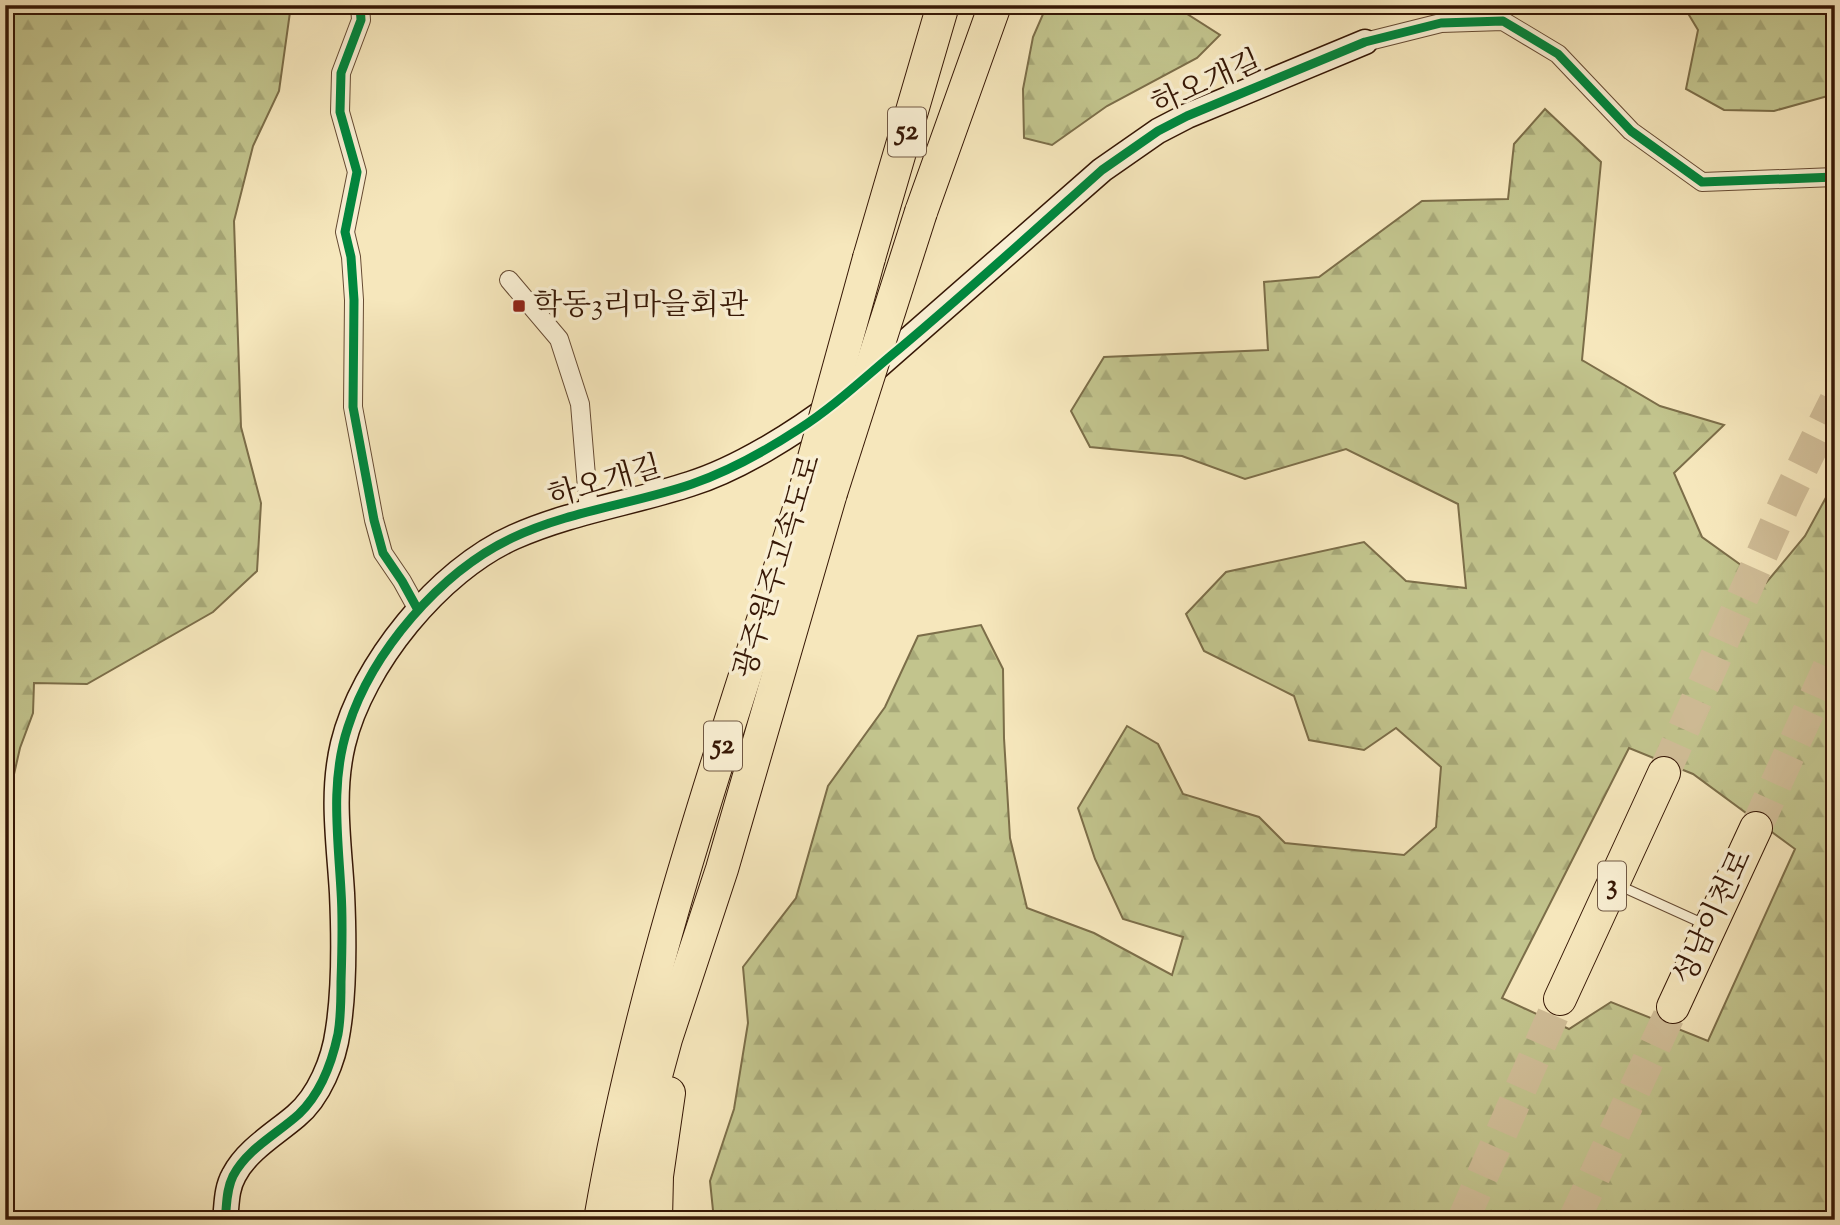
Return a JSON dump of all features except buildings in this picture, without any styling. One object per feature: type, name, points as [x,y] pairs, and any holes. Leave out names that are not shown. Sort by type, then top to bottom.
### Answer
[{"type":"highway","name":"광주원주고속도로","points":[[710,907],[818,490],[869,258],[943,5]]},
{"type":"highway","name":"광주원주고속도로","points":[[646,1006],[715,772],[995,5]]},
{"type":"highway","name":"3","points":[[1560,999],[1664,773]]},
{"type":"highway","name":"성남이천로","points":[[1673,1007],[1756,828]]},
{"type":"highway","points":[[628,1220],[642,1127],[666,1039],[710,907]]},
{"type":"highway","points":[[656,1220],[657,1177],[668,1096],[710,907]]},
{"type":"highway","points":[[580,1220],[625,1059],[646,1006]]},
{"type":"highway","points":[[600,1220],[614,1143],[646,1006]]},
{"type":"street","points":[[360,5],[361,20],[341,73],[340,112],[357,172],[345,232],[351,257],[354,300],[353,407],[383,554],[418,610]]},
{"type":"street","points":[[1365,42],[1441,23],[1503,21],[1558,54],[1631,131],[1702,182],[1835,177]]},
{"type":"street","name":"하오개길","points":[[225,1220],[227,1193],[233,1175],[243,1162],[299,1114],[315,1096],[329,1065],[338,1033],[341,1004],[342,892],[335,813],[342,746],[358,700],[401,629],[418,610],[479,557],[512,538],[589,512],[691,484],[753,455],[799,429],[834,404],[1102,170],[1129,151],[1186,116],[1365,42]]},
{"type":"street","points":[[509,280],[559,339],[580,404],[589,512]]},
{"type":"lane","points":[[1614,883],[1710,927]]},
{"type":"green space","points":[[5,5],[291,5],[279,91],[253,146],[234,221],[241,427],[261,503],[257,571],[213,612],[87,684],[34,683],[33,713],[20,748],[12,783],[9,832],[5,834]]},
{"type":"green space","points":[[1047,5],[1173,5],[1220,35],[1197,58],[1107,106],[1052,145],[1024,138],[1023,89],[1033,37]]},
{"type":"green space","points":[[1683,5],[1835,5],[1835,94],[1774,111],[1724,110],[1686,89],[1698,30]]},
{"type":"green space","points":[[1545,109],[1601,162],[1582,360],[1660,406],[1724,425],[1674,473],[1702,537],[1766,583],[1805,536],[1835,481],[1835,1220],[714,1220],[710,1181],[734,1109],[748,1023],[743,967],[796,898],[828,786],[885,707],[918,636],[981,625],[1003,669],[1010,838],[1027,908],[1094,933],[1172,975],[1183,937],[1123,919],[1095,859],[1078,808],[1127,726],[1158,744],[1183,794],[1259,817],[1285,843],[1404,855],[1436,827],[1441,767],[1396,728],[1364,750],[1309,740],[1294,696],[1204,651],[1186,614],[1226,572],[1364,542],[1406,581],[1466,588],[1458,504],[1346,449],[1245,479],[1182,456],[1090,447],[1071,411],[1104,357],[1268,350],[1264,282],[1319,277],[1422,201],[1508,199],[1514,144]],"holes":[[[1629,748],[1693,774],[1795,849],[1708,1041],[1611,1002],[1569,1029],[1502,998]]]},
{"type":"tunnel","points":[[1664,773],[1787,498],[1835,401]]},
{"type":"tunnel","points":[[1756,828],[1835,653]]},
{"type":"tunnel","points":[[1463,1220],[1560,999]]},
{"type":"tunnel","points":[[1574,1220],[1673,1007]]},
{"type":"cycle path","points":[[360,5],[361,20],[341,73],[340,112],[357,172],[345,232],[351,257],[354,300],[353,407],[374,520],[383,553],[418,610]]},
{"type":"cycle path","points":[[225,1220],[229,1187],[239,1166],[254,1150],[299,1114],[313,1097],[329,1066],[338,1034],[342,902],[337,788],[342,747],[348,727],[359,699],[391,643],[435,593],[459,571],[485,553],[512,538],[556,521],[706,479],[774,445],[838,401],[1102,170],[1158,131],[1187,116],[1365,42],[1441,23],[1503,21],[1558,54],[1631,131],[1702,182],[1835,177]]},
{"type":"place","name":"학동3리마을회관","points":[[519,306]]}]
